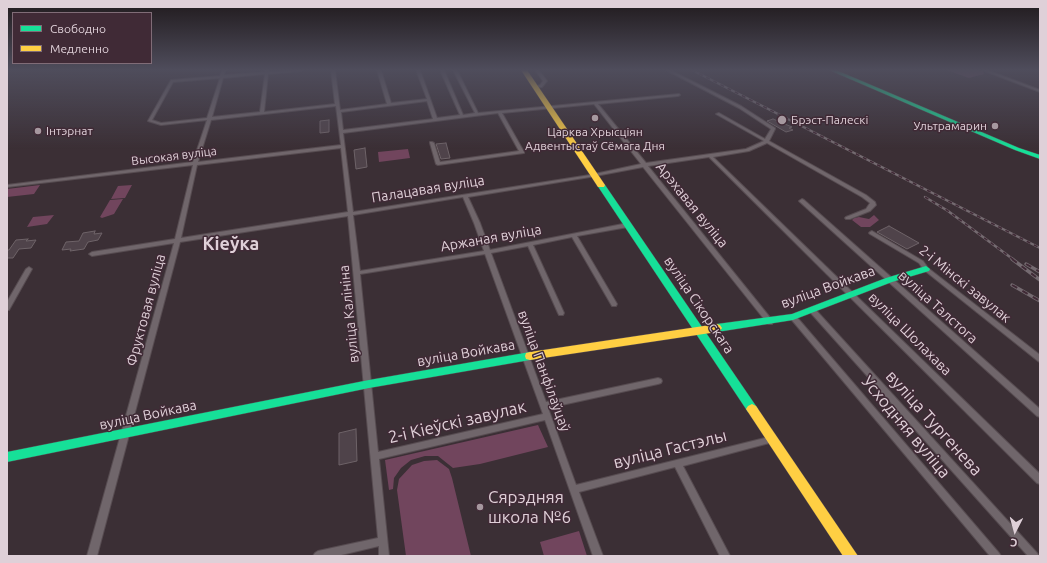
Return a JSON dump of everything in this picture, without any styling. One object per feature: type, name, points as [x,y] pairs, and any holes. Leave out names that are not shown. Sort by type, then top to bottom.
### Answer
[{"type":"street","points":[[164,96],[150,121],[161,124],[262,113],[389,105],[429,100]]},
{"type":"street","name":"Фруктовая вуліца","points":[[92,556],[178,240],[196,164],[215,96]]},
{"type":"street","points":[[262,113],[264,96]]},
{"type":"street","name":"вуліца Калініна","points":[[336,96],[357,274],[384,556]]},
{"type":"street","points":[[387,96],[389,105]]},
{"type":"street","points":[[428,96],[436,120]]},
{"type":"street","points":[[453,96],[462,116]]},
{"type":"street","points":[[468,96],[477,114]]},
{"type":"street","name":"вуліца Сікорскага","points":[[541,96],[592,176],[628,225],[851,556]]},
{"type":"street","points":[[341,132],[477,114],[657,96]]},
{"type":"street","points":[[719,96],[740,107],[773,129],[766,142]]},
{"type":"street","points":[[894,96],[1017,149],[1040,157]]},
{"type":"street","name":"Арэхавая вуліца","points":[[594,103],[770,322]]},
{"type":"street","points":[[432,143],[438,164],[522,152],[498,112]]},
{"type":"street","points":[[718,114],[864,196],[873,203],[868,210],[848,218]]},
{"type":"street","name":"Палацавая вуліца","points":[[92,254],[592,176],[645,165],[747,150],[766,142]]},
{"type":"street","name":"Высокая вуліца","points":[[7,186],[343,146]]},
{"type":"street","name":"вуліца Шолахава","points":[[710,156],[1040,480]]},
{"type":"street","name":"вуліца Панфілаўцаў","points":[[465,196],[477,223],[526,357],[546,417],[575,489],[598,556]]},
{"type":"street","name":"вуліца Талстога","points":[[802,201],[1040,414]]},
{"type":"street","name":"Аржаная вуліца","points":[[357,274],[487,252],[628,225]]},
{"type":"street","name":"2-і Мінскі завулак","points":[[872,233],[921,262],[926,269],[1040,359]]},
{"type":"street","points":[[574,236],[614,304]]},
{"type":"street","points":[[530,244],[561,313]]},
{"type":"street","name":"вуліца Войкава","points":[[7,457],[368,384],[526,357],[770,322],[793,317],[889,280],[926,269]]},
{"type":"street","points":[[7,308],[29,270]]},
{"type":"street","name":"вуліца Тургенева","points":[[812,310],[1034,556]]},
{"type":"street","name":"Усходняя вуліца","points":[[793,317],[996,556]]},
{"type":"street","points":[[543,406],[658,382]]},
{"type":"street","name":"2-і Кіеўскі завулак","points":[[375,456],[546,417]]},
{"type":"street","name":"вуліца Гастэлы","points":[[575,489],[773,439]]},
{"type":"street","points":[[677,463],[725,556]]},
{"type":"street","points":[[318,556],[382,541]]},
{"type":"shaded area","points":[[408,149],[410,158],[379,162],[378,152]]},
{"type":"shaded area","points":[[40,185],[34,194],[7,197],[7,189]]},
{"type":"shaded area","points":[[132,185],[125,198],[111,199],[118,186]]},
{"type":"shaded area","points":[[123,199],[114,214],[102,218],[100,217],[110,200]]},
{"type":"shaded area","points":[[54,215],[47,224],[27,227],[33,217]]},
{"type":"shaded area","points":[[874,215],[879,220],[870,227],[861,227],[852,220],[859,217],[869,219]]},
{"type":"shaded area","points":[[538,425],[548,447],[480,464],[453,468],[438,456],[425,456],[411,460],[401,468],[394,478],[393,489],[389,490],[385,460]]},
{"type":"shaded area","points":[[437,460],[449,469],[471,556],[406,556],[397,490],[399,479],[412,465],[424,461]]},
{"type":"shaded area","points":[[579,531],[587,556],[544,556],[540,542]]},
{"type":"building","name":"Брэст-Палескі","points":[[773,119],[792,127],[789,128],[793,130],[786,132],[767,121]]},
{"type":"building","points":[[329,120],[329,132],[320,133],[320,121]]},
{"type":"building","points":[[446,143],[450,158],[441,159],[436,144]]},
{"type":"building","points":[[365,148],[367,167],[356,169],[354,150]]},
{"type":"building","points":[[889,226],[919,243],[907,249],[877,232]]},
{"type":"building","points":[[95,231],[94,234],[102,233],[98,240],[88,242],[84,249],[70,251],[71,249],[62,250],[66,242],[79,241],[83,233]]},
{"type":"building","points":[[28,239],[26,241],[36,240],[31,248],[19,249],[13,258],[7,258],[7,250],[9,250],[16,240]]},
{"type":"building","points":[[356,429],[357,461],[339,465],[339,433]]},
{"type":"railway","points":[[743,96],[1040,248]]},
{"type":"railway","points":[[925,197],[948,211],[1014,260]]},
{"type":"railway","points":[[1012,259],[1040,280]]},
{"type":"railway","points":[[1026,264],[1040,272]]},
{"type":"railway","points":[[1012,285],[1040,301]]},
{"type":"traffic: fast","points":[[894,96],[1017,149],[1040,157]]},
{"type":"traffic: fast","points":[[601,185],[752,409]]},
{"type":"traffic: fast","points":[[717,328],[793,317],[889,280],[926,269]]},
{"type":"traffic: fast","points":[[7,457],[369,384],[530,356]]},
{"type":"traffic: slow","points":[[542,96],[601,185]]},
{"type":"traffic: slow","points":[[530,356],[717,328]]},
{"type":"traffic: slow","points":[[752,409],[851,556]]},
{"type":"place","name":"Царква Хрысціян Адвентыстаў Сёмага Дня","points":[[595,118]]},
{"type":"place","name":"Брэст-Палескі","points":[[782,120]]},
{"type":"place","name":"Ультрамарин","points":[[995,126]]},
{"type":"place","name":"Інтэрнат","points":[[38,131]]},
{"type":"place","name":"Сярэдняя школа №6","points":[[480,507]]},
{"type":"district","name":"Кіеўка","points":[[231,244]]}]
